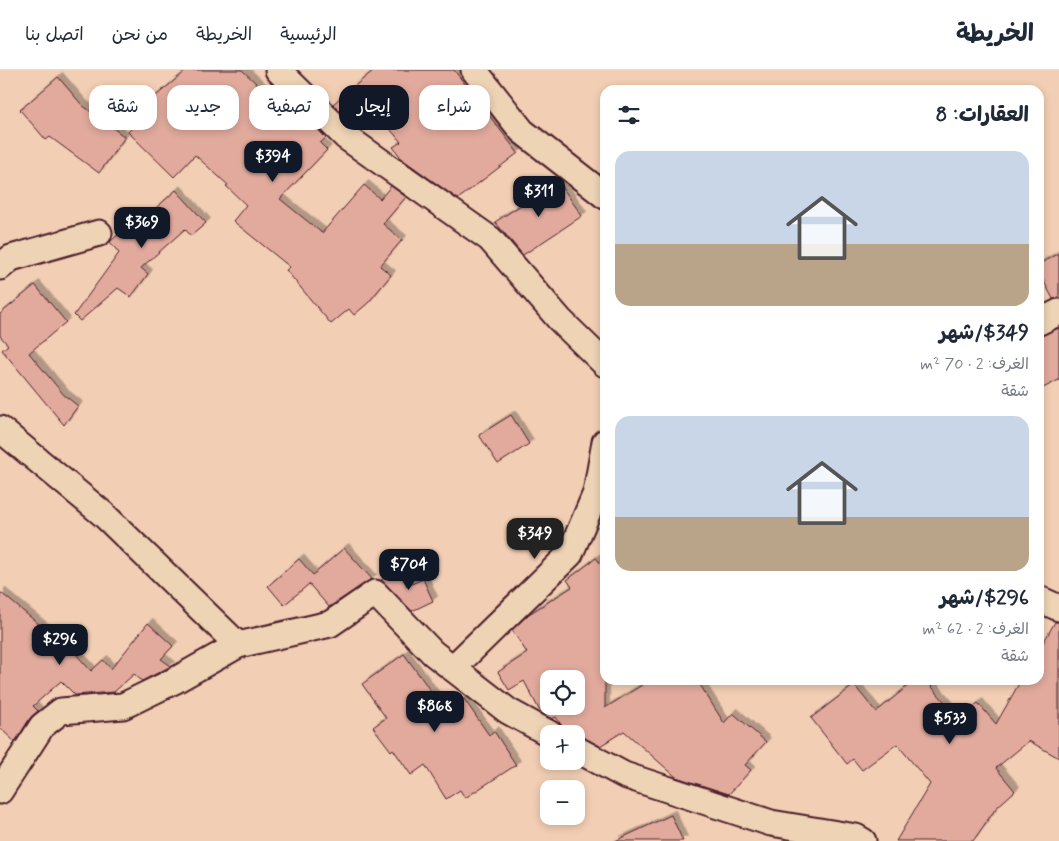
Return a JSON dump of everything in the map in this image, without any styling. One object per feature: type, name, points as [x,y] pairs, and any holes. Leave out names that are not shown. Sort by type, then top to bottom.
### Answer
[{"type":"street","points":[[278,70],[346,137],[490,239],[560,320],[600,359]]},
{"type":"street","points":[[474,70],[522,131],[600,192]]},
{"type":"street","points":[[0,267],[11,258],[98,233]]},
{"type":"street","points":[[1044,320],[1059,312]]},
{"type":"street","points":[[0,429],[103,514],[238,646]]},
{"type":"street","points":[[453,668],[570,554],[596,493],[600,470]]},
{"type":"street","points":[[0,791],[42,726],[60,711],[123,706],[238,646],[330,624],[375,593],[433,652],[508,711],[540,729]]},
{"type":"street","points":[[1044,601],[1059,608]]},
{"type":"street","points":[[585,754],[624,775],[771,822],[856,837],[863,841]]},
{"type":"building","points":[[187,70],[242,70],[258,85],[249,85],[249,130],[318,130],[326,138],[320,143],[327,150],[280,199],[322,233],[364,185],[380,199],[391,186],[406,197],[383,224],[402,240],[380,266],[391,275],[368,303],[354,315],[349,309],[331,324],[286,270],[290,267],[233,221],[246,205],[226,186],[228,185],[195,155],[174,177],[128,132],[130,130],[157,130],[157,95],[167,87],[167,130],[239,130],[239,85],[169,85]]},
{"type":"building","points":[[374,70],[454,70],[466,85],[419,85],[419,130],[490,130],[490,117],[518,153],[458,199],[402,159],[393,147],[401,142],[391,130],[409,130],[409,85],[356,85]]},
{"type":"building","points":[[58,77],[82,105],[89,110],[89,130],[116,130],[125,137],[99,173],[50,137],[46,140],[20,110]]},
{"type":"building","points":[[339,99],[339,110],[333,104]]},
{"type":"building","points":[[558,181],[582,216],[523,255],[495,222]]},
{"type":"building","points":[[176,190],[206,223],[191,236],[185,229],[141,268],[148,274],[131,297],[118,288],[80,321],[74,315],[119,253],[110,242],[131,223],[134,228]]},
{"type":"building","points":[[1059,253],[1059,298],[1053,299],[1044,282],[1044,261]]},
{"type":"building","points":[[35,285],[66,322],[29,353],[64,395],[78,406],[64,425],[2,350],[8,345],[0,336],[0,314]]},
{"type":"building","points":[[1059,328],[1059,380],[1044,388],[1044,334]]},
{"type":"building","points":[[511,415],[529,444],[498,464],[479,435]]},
{"type":"building","points":[[344,548],[372,579],[329,607],[309,584],[284,605],[268,586],[299,559],[313,575]]},
{"type":"building","points":[[596,558],[600,563],[600,685],[605,685],[605,708],[642,685],[700,685],[724,723],[733,713],[766,742],[745,765],[751,770],[729,794],[676,777],[624,731],[600,746],[585,738],[585,725],[561,725],[556,717],[552,719],[545,715],[585,715],[585,670],[540,670],[540,711],[524,681],[509,690],[498,672],[527,653],[512,630],[529,614],[572,587],[567,580]]},
{"type":"building","points":[[401,571],[407,586],[423,579],[433,601],[412,611],[381,580]]},
{"type":"building","points":[[0,592],[64,645],[66,643],[91,671],[103,660],[111,669],[148,623],[173,646],[161,659],[171,666],[142,681],[134,674],[114,692],[75,695],[61,681],[33,706],[38,711],[30,718],[15,742],[0,728]]},
{"type":"building","points":[[1055,622],[1059,622],[1059,758],[1029,741],[996,768],[1015,791],[996,808],[973,841],[896,841],[930,784],[897,744],[862,770],[853,759],[847,764],[811,718],[854,685],[876,712],[909,685],[930,685],[959,719],[978,703],[996,724],[1018,685],[1044,685],[1044,641]]},
{"type":"building","points":[[404,654],[446,712],[464,699],[489,735],[494,731],[516,765],[465,798],[460,790],[446,799],[425,765],[411,775],[393,749],[391,751],[373,727],[386,718],[362,684]]},
{"type":"building","points":[[671,815],[683,841],[615,841]]}]
